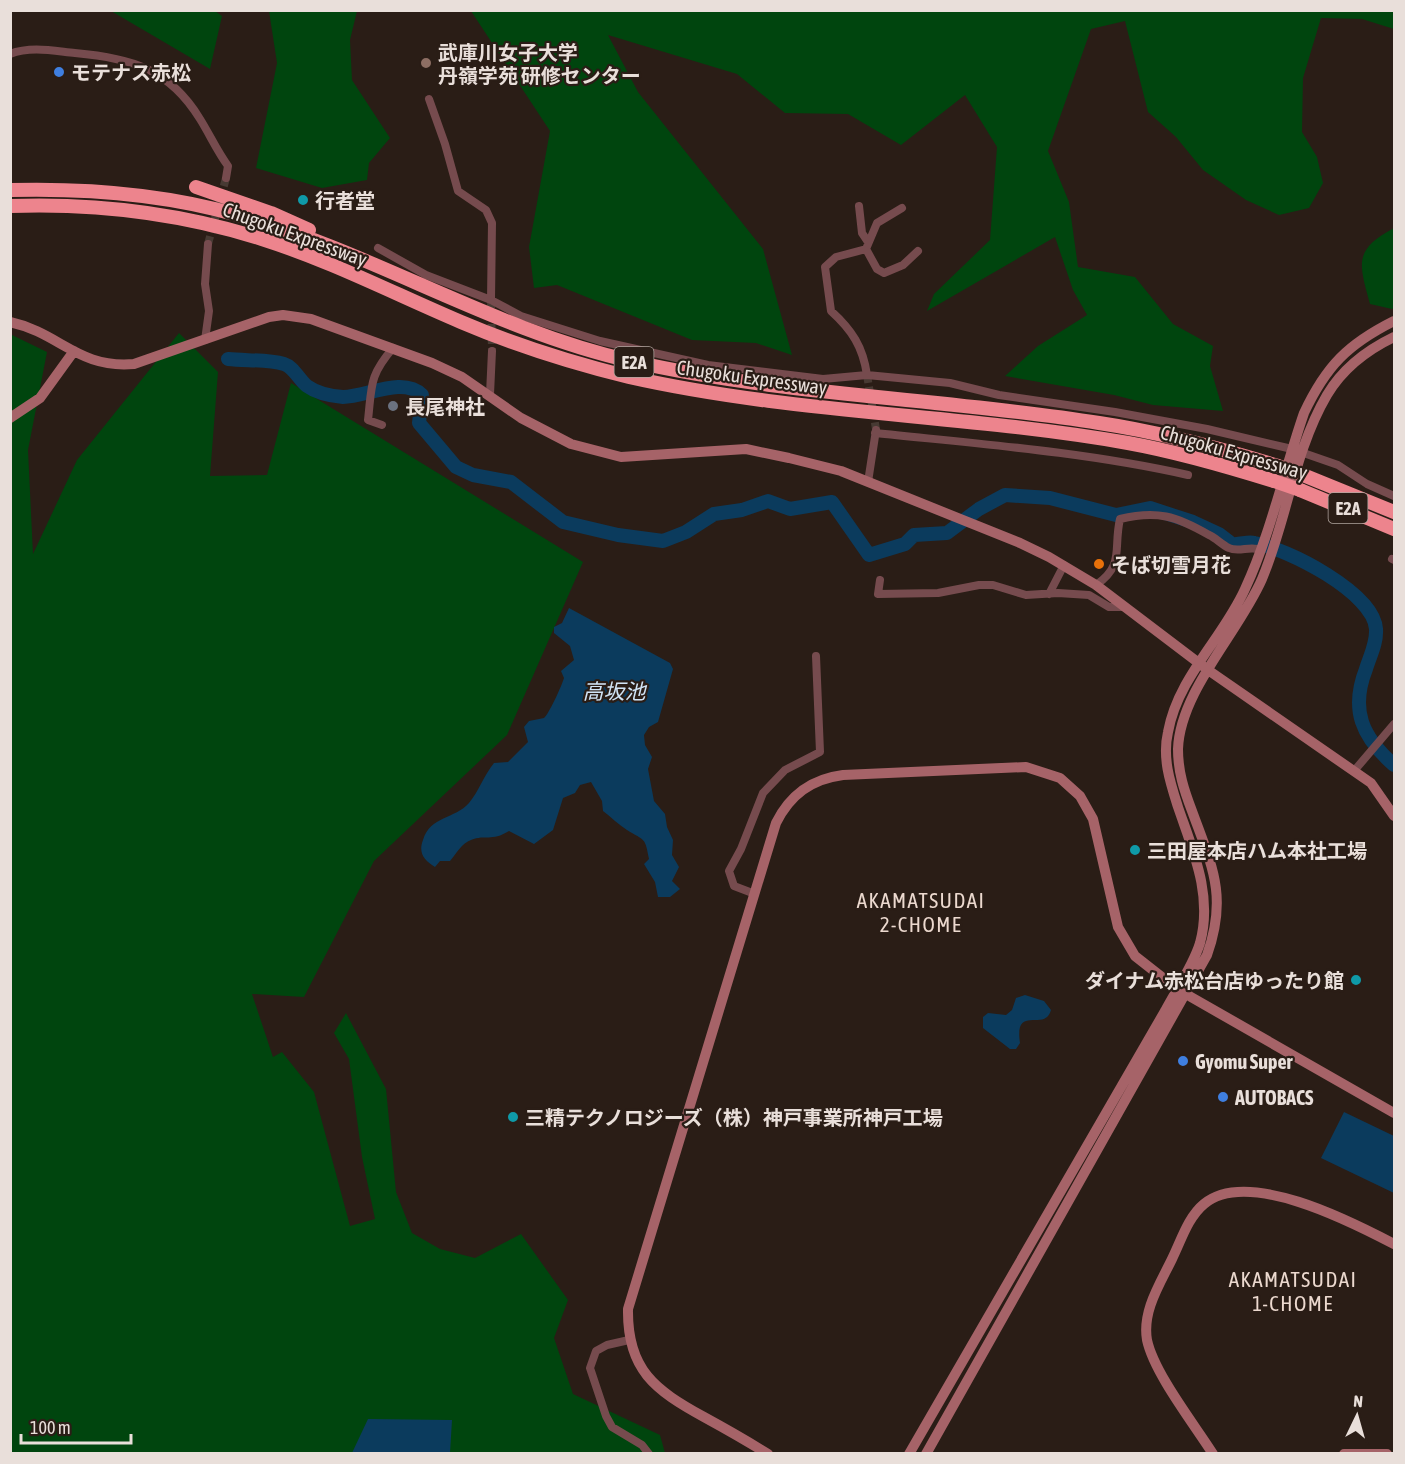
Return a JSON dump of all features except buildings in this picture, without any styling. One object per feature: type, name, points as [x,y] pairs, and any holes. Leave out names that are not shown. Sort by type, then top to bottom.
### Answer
[{"type":"highway","points":[[196,187],[271,213],[390,273]]},
{"type":"highway","name":"Chugoku Expressway","points":[[10,190],[116,192],[199,205],[269,224],[528,331],[628,360],[767,385],[1100,423],[1218,448],[1278,466],[1395,512]]},
{"type":"highway","name":"Chugoku Expressway","points":[[10,206],[116,208],[178,216],[226,228],[321,261],[521,345],[590,367],[662,384],[741,397],[993,424],[1119,442],[1190,457],[1274,481],[1395,529]]},
{"type":"street","points":[[10,54],[35,49],[103,56],[140,63],[167,81],[199,117],[228,166],[226,177]]},
{"type":"street","points":[[429,99],[458,191],[486,210],[492,224],[491,300]]},
{"type":"street","points":[[859,207],[862,233],[877,269],[884,273],[903,265],[918,251]]},
{"type":"street","points":[[867,375],[865,360],[850,328],[831,312],[825,267],[836,257],[867,246],[877,222],[902,208]]},
{"type":"street","points":[[205,340],[208,311],[205,284],[208,244]]},
{"type":"street","points":[[378,248],[426,275],[491,300],[521,316],[600,341],[708,364],[823,380],[867,375],[950,383],[999,395],[1115,412],[1207,429],[1292,449],[1338,465],[1367,484],[1395,496]]},
{"type":"street","points":[[10,322],[36,330],[92,361],[115,365],[134,364],[269,317],[283,315],[311,319],[393,348],[462,377],[490,394],[521,418],[571,444],[621,457],[747,449],[841,471],[1020,543],[1064,565],[1096,585],[1203,667],[1371,783],[1395,816]]},
{"type":"street","points":[[1266,553],[1268,527],[1292,449],[1315,391],[1336,360],[1354,344],[1395,321]]},
{"type":"street","points":[[909,1454],[1181,992],[1207,955],[1216,930],[1218,902],[1214,872],[1181,781],[1178,762],[1184,719],[1203,667],[1278,533],[1304,453],[1327,395],[1347,368],[1373,347],[1395,337]]},
{"type":"street","points":[[382,425],[368,420],[372,381],[376,367],[393,348]]},
{"type":"street","points":[[10,418],[40,398],[74,351]]},
{"type":"street","points":[[490,394],[492,351]]},
{"type":"street","points":[[868,482],[876,431],[1035,450],[1146,466],[1188,475]]},
{"type":"street","points":[[1096,585],[1107,578],[1116,565],[1116,534],[1120,519],[1143,513],[1173,519],[1210,535],[1229,549],[1256,547],[1266,553]]},
{"type":"street","points":[[1048,594],[1064,565]]},
{"type":"street","points":[[880,580],[878,594],[938,592],[979,585],[1003,587],[1026,596],[1089,595],[1108,607],[1124,607]]},
{"type":"street","points":[[755,894],[734,886],[729,871],[741,849],[763,793],[785,770],[820,752],[816,656]]},
{"type":"street","points":[[1354,771],[1395,724]]},
{"type":"street","points":[[768,1454],[667,1397],[652,1384],[642,1369],[629,1340],[628,1309],[782,812],[792,798],[815,782],[843,775],[1037,769],[1049,772],[1070,786],[1088,807],[1093,819],[1118,927],[1124,941],[1147,968],[1181,992],[1395,1113]]},
{"type":"street","points":[[926,1454],[1181,992]]},
{"type":"street","points":[[1213,1454],[1154,1361],[1147,1341],[1146,1326],[1154,1298],[1192,1218],[1203,1205],[1228,1191],[1259,1191],[1328,1214],[1395,1244]]},
{"type":"street","points":[[629,1340],[596,1351],[590,1368],[612,1427],[642,1445],[649,1454]]},
{"type":"street","points":[[1344,1454],[1387,1454]]},
{"type":"green space","points":[[1394,10],[1394,29],[1362,19],[1321,18],[1303,78],[1302,132],[1317,157],[1323,183],[1309,208],[1279,215],[1246,200],[1203,170],[1176,137],[1148,112],[1125,21],[1091,29],[1048,151],[1069,202],[1078,267],[1135,277],[1173,324],[1213,346],[1210,366],[1223,411],[1153,405],[1114,395],[1005,376],[1038,346],[1087,315],[1073,290],[1055,237],[927,311],[934,294],[990,240],[997,147],[965,95],[901,145],[848,114],[785,113],[737,74],[608,35],[638,92],[763,249],[792,355],[756,343],[692,340],[557,285],[534,288],[529,247],[550,131],[471,11]]},
{"type":"green space","points":[[111,11],[215,11],[222,16],[210,69]]},
{"type":"green space","points":[[269,11],[357,11],[350,40],[352,80],[390,138],[369,163],[367,180],[322,188],[256,168],[277,63]]},
{"type":"green space","points":[[1394,228],[1394,308],[1392,309],[1370,304],[1363,278],[1362,259],[1371,243]]},
{"type":"green space","points":[[179,333],[218,372],[210,476],[267,475],[291,383],[583,562],[507,735],[374,861],[304,997],[252,994],[273,1057],[282,1052],[314,1092],[350,1226],[375,1219],[362,1157],[349,1059],[334,1033],[346,1013],[386,1089],[396,1192],[412,1233],[440,1249],[475,1258],[521,1234],[568,1300],[554,1338],[573,1394],[660,1435],[665,1453],[11,1453],[10,334],[47,352],[28,450],[33,554],[77,460]]},
{"type":"water","name":"高坂池","points":[[569,608],[670,663],[673,669],[658,722],[649,727],[644,735],[645,745],[652,757],[648,769],[654,801],[665,814],[667,827],[673,840],[672,855],[679,867],[672,881],[680,889],[670,897],[658,897],[655,882],[644,864],[649,859],[643,840],[603,811],[602,801],[591,782],[580,785],[575,793],[563,798],[553,830],[534,844],[509,831],[498,836],[476,838],[468,841],[450,861],[440,861],[435,867],[425,859],[422,852],[423,840],[431,826],[469,803],[494,763],[508,762],[528,742],[524,727],[529,721],[544,718],[549,711],[564,678],[561,671],[574,660],[570,646],[554,633],[554,627],[562,623]]},
{"type":"water","points":[[1025,995],[1044,1001],[1051,1010],[1043,1019],[1026,1021],[1021,1024],[1020,1043],[1016,1049],[1010,1049],[983,1028],[983,1017],[988,1013],[1006,1015],[1012,1010],[1016,998]]},
{"type":"water","points":[[1344,1112],[1394,1136],[1394,1193],[1321,1158]]},
{"type":"water","points":[[368,1419],[452,1420],[450,1453],[352,1453]]},
{"type":"waterway","points":[[228,359],[284,364],[291,368],[311,389],[333,396],[352,396],[395,387],[414,390],[422,395],[419,423],[456,467],[473,475],[511,482],[563,522],[618,535],[663,541],[686,532],[714,514],[742,510],[768,501],[790,509],[832,502],[869,555],[905,544],[914,535],[947,533],[979,509],[1005,495],[1050,498],[1116,515],[1150,508],[1193,522],[1219,534],[1232,544],[1252,543],[1287,553],[1327,574],[1345,587],[1372,615],[1376,629],[1375,639],[1361,684],[1359,710],[1367,733],[1383,755],[1394,765]]},
{"type":"tunnel","points":[[208,244],[226,178]]},
{"type":"tunnel","points":[[491,300],[492,351]]},
{"type":"tunnel","points":[[867,375],[876,429]]},
{"type":"place","name":"武庫川女子大学 丹嶺学苑 研修センター","points":[[426,63]]},
{"type":"place","name":"モテナス赤松","points":[[59,72]]},
{"type":"place","name":"行者堂","points":[[303,200]]},
{"type":"place","name":"長尾神社","points":[[393,406]]},
{"type":"place","name":"そば切雪月花","points":[[1099,564]]},
{"type":"place","name":"三田屋本店ハム本社工場","points":[[1135,850]]},
{"type":"place","name":"ダイナム赤松台店ゆったり館","points":[[1356,980]]},
{"type":"place","name":"Gyomu Super","points":[[1183,1061]]},
{"type":"place","name":"AUTOBACS","points":[[1223,1097]]},
{"type":"place","name":"三精テクノロジーズ（株）神戸事業所神戸工場","points":[[513,1117]]},
{"type":"district","name":"AKAMATSUDAI 2-CHOME","points":[[921,912]]},
{"type":"district","name":"AKAMATSUDAI 1-CHOME","points":[[1293,1291]]}]
